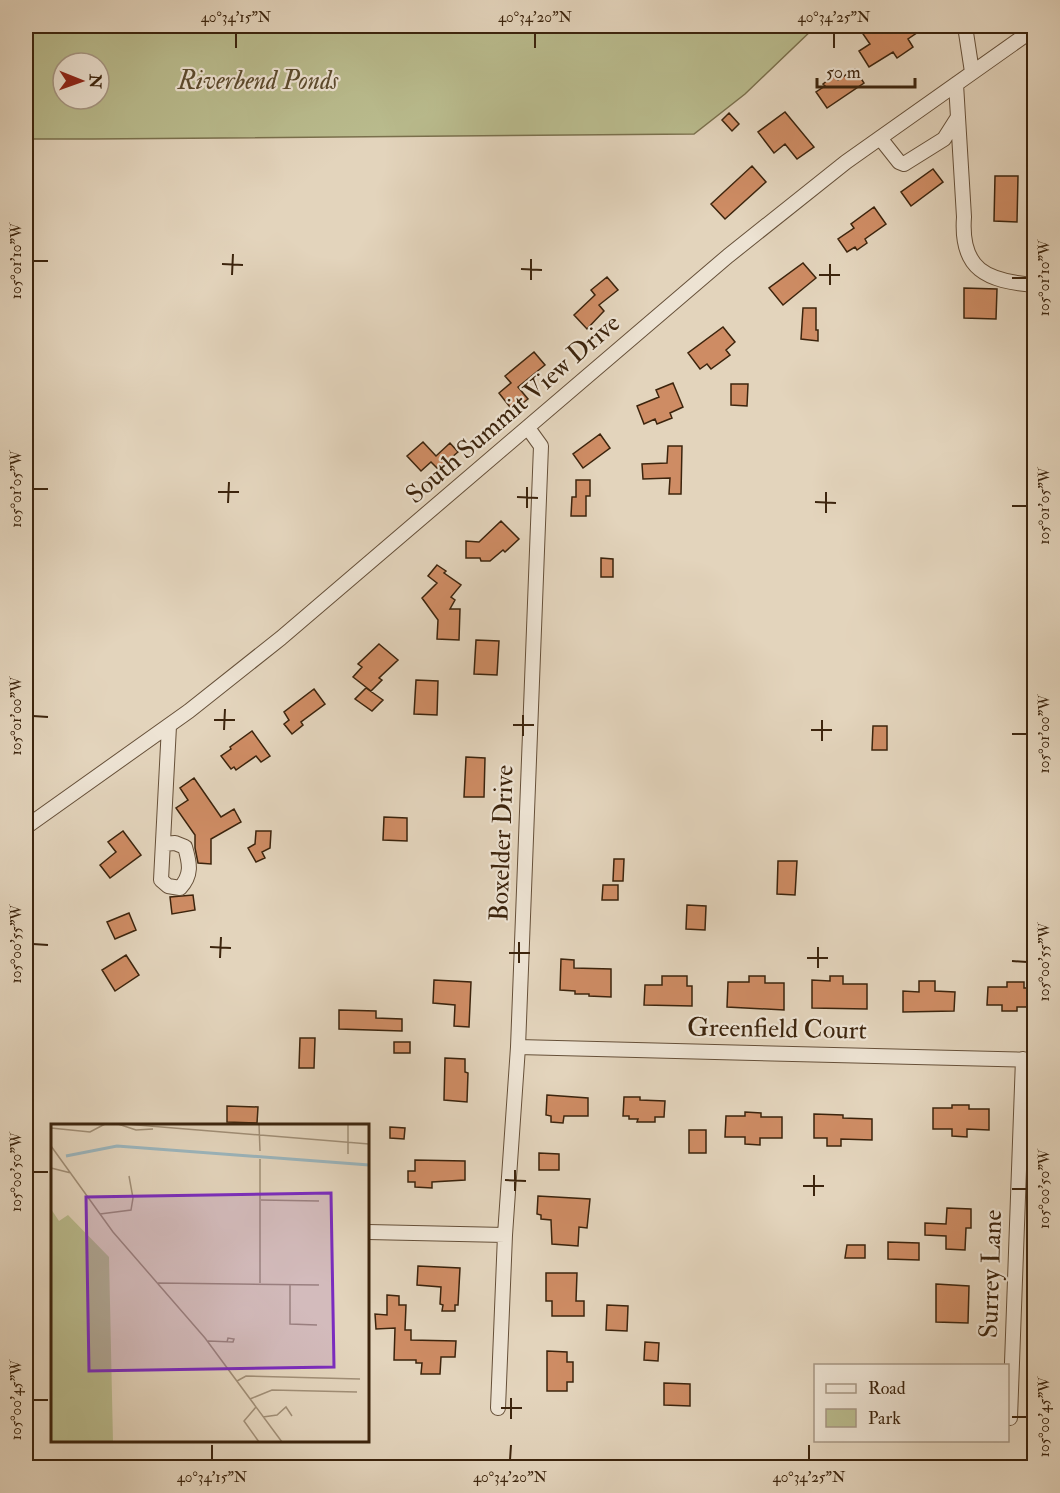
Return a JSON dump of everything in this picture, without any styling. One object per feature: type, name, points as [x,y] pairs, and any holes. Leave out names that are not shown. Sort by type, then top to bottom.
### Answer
[{"type":"street","points":[[965,26],[972,72]]},
{"type":"street","name":"South Summit View Drive","points":[[26,827],[169,726],[281,638],[728,256],[846,162],[1035,29]]},
{"type":"street","points":[[956,84],[964,217],[962,238],[967,256],[979,269],[989,275],[1016,283],[1035,285]]},
{"type":"street","points":[[880,138],[899,162],[904,164],[944,139],[958,117]]},
{"type":"street","name":"Boxelder Drive","points":[[498,1408],[505,1235],[518,1047],[541,446],[528,428]]},
{"type":"street","points":[[163,844],[169,726]]},
{"type":"street","name":"Greenfield Court","points":[[518,1047],[1029,1060]]},
{"type":"street","name":"Surrey Lane","points":[[1010,1418],[1029,1060]]},
{"type":"street","points":[[369,1232],[505,1235]]},
{"type":"green space","name":"Riverbend Ponds","points":[[26,26],[816,26],[745,94],[694,134],[26,139]]},
{"type":"building","points":[[869,26],[927,26],[908,39],[913,47],[897,58],[893,52],[869,67],[859,51],[870,44],[861,31]]},
{"type":"building","points":[[855,69],[864,83],[827,108],[816,92],[833,76],[838,80]]},
{"type":"building","points":[[785,112],[814,147],[797,159],[785,144],[774,153],[758,132]]},
{"type":"building","points":[[729,113],[739,124],[732,131],[722,120]]},
{"type":"building","points":[[752,166],[766,182],[725,219],[711,204]]},
{"type":"building","points":[[933,169],[943,182],[911,206],[901,192]]},
{"type":"building","points":[[995,176],[1018,176],[1017,222],[994,221]]},
{"type":"building","points":[[874,207],[886,224],[865,239],[867,243],[857,250],[855,247],[847,252],[838,239],[854,228],[851,224]]},
{"type":"building","points":[[803,263],[816,278],[783,305],[769,288]]},
{"type":"building","points":[[607,277],[618,290],[599,305],[604,311],[587,329],[574,315],[595,295],[591,290]]},
{"type":"building","points":[[964,288],[997,289],[996,319],[964,318]]},
{"type":"building","points":[[803,308],[816,308],[818,341],[801,339]]},
{"type":"building","points":[[723,327],[735,342],[726,350],[730,355],[711,369],[707,364],[700,369],[688,353]]},
{"type":"building","points":[[534,352],[545,365],[518,387],[528,399],[513,411],[499,393],[511,383],[505,376]]},
{"type":"building","points":[[673,383],[683,407],[670,413],[672,418],[657,424],[655,419],[644,424],[637,406],[659,397],[656,390]]},
{"type":"building","points":[[731,384],[748,384],[747,406],[731,405]]},
{"type":"building","points":[[600,434],[610,448],[583,468],[573,454]]},
{"type":"building","points":[[423,442],[436,456],[450,443],[458,452],[438,469],[431,462],[421,471],[407,456]]},
{"type":"building","points":[[668,446],[682,446],[681,494],[669,494],[670,478],[643,479],[642,464],[667,463]]},
{"type":"building","points":[[576,480],[590,480],[590,496],[586,496],[586,516],[571,516],[572,497],[576,497]]},
{"type":"building","points":[[501,521],[519,539],[505,552],[503,550],[490,561],[466,558],[466,541],[479,542]]},
{"type":"building","points":[[601,558],[613,559],[613,577],[601,577]]},
{"type":"building","points":[[437,565],[461,585],[451,597],[455,600],[450,609],[460,609],[459,640],[437,639],[438,620],[422,598],[437,583],[428,576]]},
{"type":"building","points":[[476,640],[499,641],[497,675],[474,674]]},
{"type":"building","points":[[379,644],[398,660],[379,678],[382,680],[371,691],[353,677],[362,667],[358,664]]},
{"type":"building","points":[[416,680],[438,681],[437,715],[414,714]]},
{"type":"building","points":[[366,688],[383,700],[372,711],[355,699]]},
{"type":"building","points":[[314,689],[325,704],[301,722],[303,725],[292,734],[284,724],[289,720],[284,712]]},
{"type":"building","points":[[873,726],[887,726],[887,750],[872,750]]},
{"type":"building","points":[[252,731],[270,756],[261,762],[256,756],[236,770],[234,767],[231,769],[221,756]]},
{"type":"building","points":[[466,757],[485,758],[484,797],[464,797]]},
{"type":"building","points":[[194,778],[221,817],[234,809],[241,822],[211,839],[211,864],[198,863],[195,835],[176,808],[188,800],[180,788]]},
{"type":"building","points":[[384,817],[407,818],[407,841],[383,840]]},
{"type":"building","points":[[123,831],[141,855],[110,878],[100,865],[116,852],[108,842]]},
{"type":"building","points":[[256,831],[271,831],[270,848],[262,852],[265,858],[256,862],[248,848],[255,844]]},
{"type":"building","points":[[614,859],[624,859],[623,881],[613,881]]},
{"type":"building","points":[[778,861],[797,861],[795,895],[777,894]]},
{"type":"building","points":[[603,885],[618,885],[618,900],[602,900]]},
{"type":"building","points":[[193,895],[195,910],[172,914],[170,897]]},
{"type":"building","points":[[687,905],[706,906],[705,930],[686,929]]},
{"type":"building","points":[[129,913],[136,930],[115,939],[107,922]]},
{"type":"building","points":[[126,955],[139,975],[115,991],[102,970]]},
{"type":"building","points":[[561,959],[574,960],[574,968],[611,969],[611,997],[589,996],[589,994],[575,994],[575,991],[560,990]]},
{"type":"building","points":[[662,976],[687,976],[687,986],[692,986],[692,1006],[644,1005],[645,985],[662,985]]},
{"type":"building","points":[[749,976],[765,976],[765,983],[784,983],[784,1010],[727,1007],[728,982],[749,982]]},
{"type":"building","points":[[830,976],[843,976],[843,984],[867,984],[867,1009],[812,1008],[812,980],[830,981]]},
{"type":"building","points":[[434,980],[471,982],[469,1027],[454,1026],[455,1005],[433,1003]]},
{"type":"building","points":[[919,981],[935,981],[935,991],[955,992],[954,1011],[903,1012],[903,991],[919,992]]},
{"type":"building","points":[[1007,982],[1024,982],[1024,988],[1035,988],[1035,1007],[1017,1007],[1017,1011],[1002,1011],[1002,1005],[987,1005],[988,987],[1007,987]]},
{"type":"building","points":[[339,1010],[376,1011],[376,1018],[402,1019],[402,1031],[339,1029]]},
{"type":"building","points":[[300,1038],[315,1038],[314,1068],[299,1068]]},
{"type":"building","points":[[394,1042],[410,1042],[410,1053],[394,1053]]},
{"type":"building","points":[[445,1058],[465,1059],[465,1072],[468,1073],[467,1102],[444,1100]]},
{"type":"building","points":[[547,1095],[588,1098],[588,1116],[564,1116],[563,1123],[551,1122],[551,1116],[546,1115]]},
{"type":"building","points":[[624,1097],[665,1101],[664,1117],[655,1117],[655,1122],[637,1122],[638,1119],[623,1116]]},
{"type":"building","points":[[952,1105],[969,1105],[969,1109],[989,1109],[989,1130],[967,1129],[967,1137],[952,1136],[952,1129],[933,1129],[933,1108],[952,1108]]},
{"type":"building","points":[[227,1106],[258,1107],[257,1123],[227,1122]]},
{"type":"building","points":[[745,1112],[761,1113],[761,1117],[782,1117],[782,1138],[760,1138],[760,1145],[745,1144],[745,1137],[725,1137],[726,1116],[745,1116]]},
{"type":"building","points":[[814,1114],[872,1119],[872,1140],[841,1139],[841,1146],[827,1146],[827,1138],[814,1138]]},
{"type":"building","points":[[390,1127],[405,1128],[404,1139],[390,1138]]},
{"type":"building","points":[[689,1130],[706,1130],[706,1153],[689,1153]]},
{"type":"building","points":[[539,1153],[559,1154],[559,1170],[539,1170]]},
{"type":"building","points":[[415,1160],[465,1161],[465,1180],[432,1182],[432,1188],[415,1187],[415,1182],[408,1182],[408,1171],[415,1171]]},
{"type":"building","points":[[538,1196],[590,1199],[587,1228],[579,1227],[578,1246],[552,1244],[551,1220],[541,1219],[541,1215],[537,1214]]},
{"type":"building","points":[[947,1208],[971,1209],[971,1228],[966,1228],[965,1250],[946,1249],[946,1236],[925,1235],[925,1223],[946,1224]]},
{"type":"building","points":[[888,1242],[919,1243],[919,1260],[888,1259]]},
{"type":"building","points":[[847,1245],[865,1245],[865,1258],[845,1258]]},
{"type":"building","points":[[418,1266],[460,1268],[458,1305],[455,1305],[455,1311],[442,1311],[441,1287],[417,1285]]},
{"type":"building","points":[[546,1273],[577,1273],[576,1301],[584,1301],[584,1316],[552,1316],[552,1301],[546,1301]]},
{"type":"building","points":[[936,1284],[969,1286],[968,1323],[936,1322]]},
{"type":"building","points":[[387,1295],[399,1296],[399,1305],[406,1305],[405,1330],[411,1330],[411,1340],[456,1341],[455,1357],[441,1357],[440,1374],[421,1374],[422,1363],[416,1363],[416,1360],[394,1360],[395,1328],[376,1329],[375,1314],[387,1315]]},
{"type":"building","points":[[607,1305],[628,1306],[627,1331],[606,1330]]},
{"type":"building","points":[[645,1342],[659,1343],[658,1361],[644,1360]]},
{"type":"building","points":[[547,1351],[567,1352],[567,1362],[573,1362],[573,1382],[567,1382],[567,1391],[547,1391]]},
{"type":"building","points":[[664,1383],[690,1384],[690,1406],[664,1405]]}]
